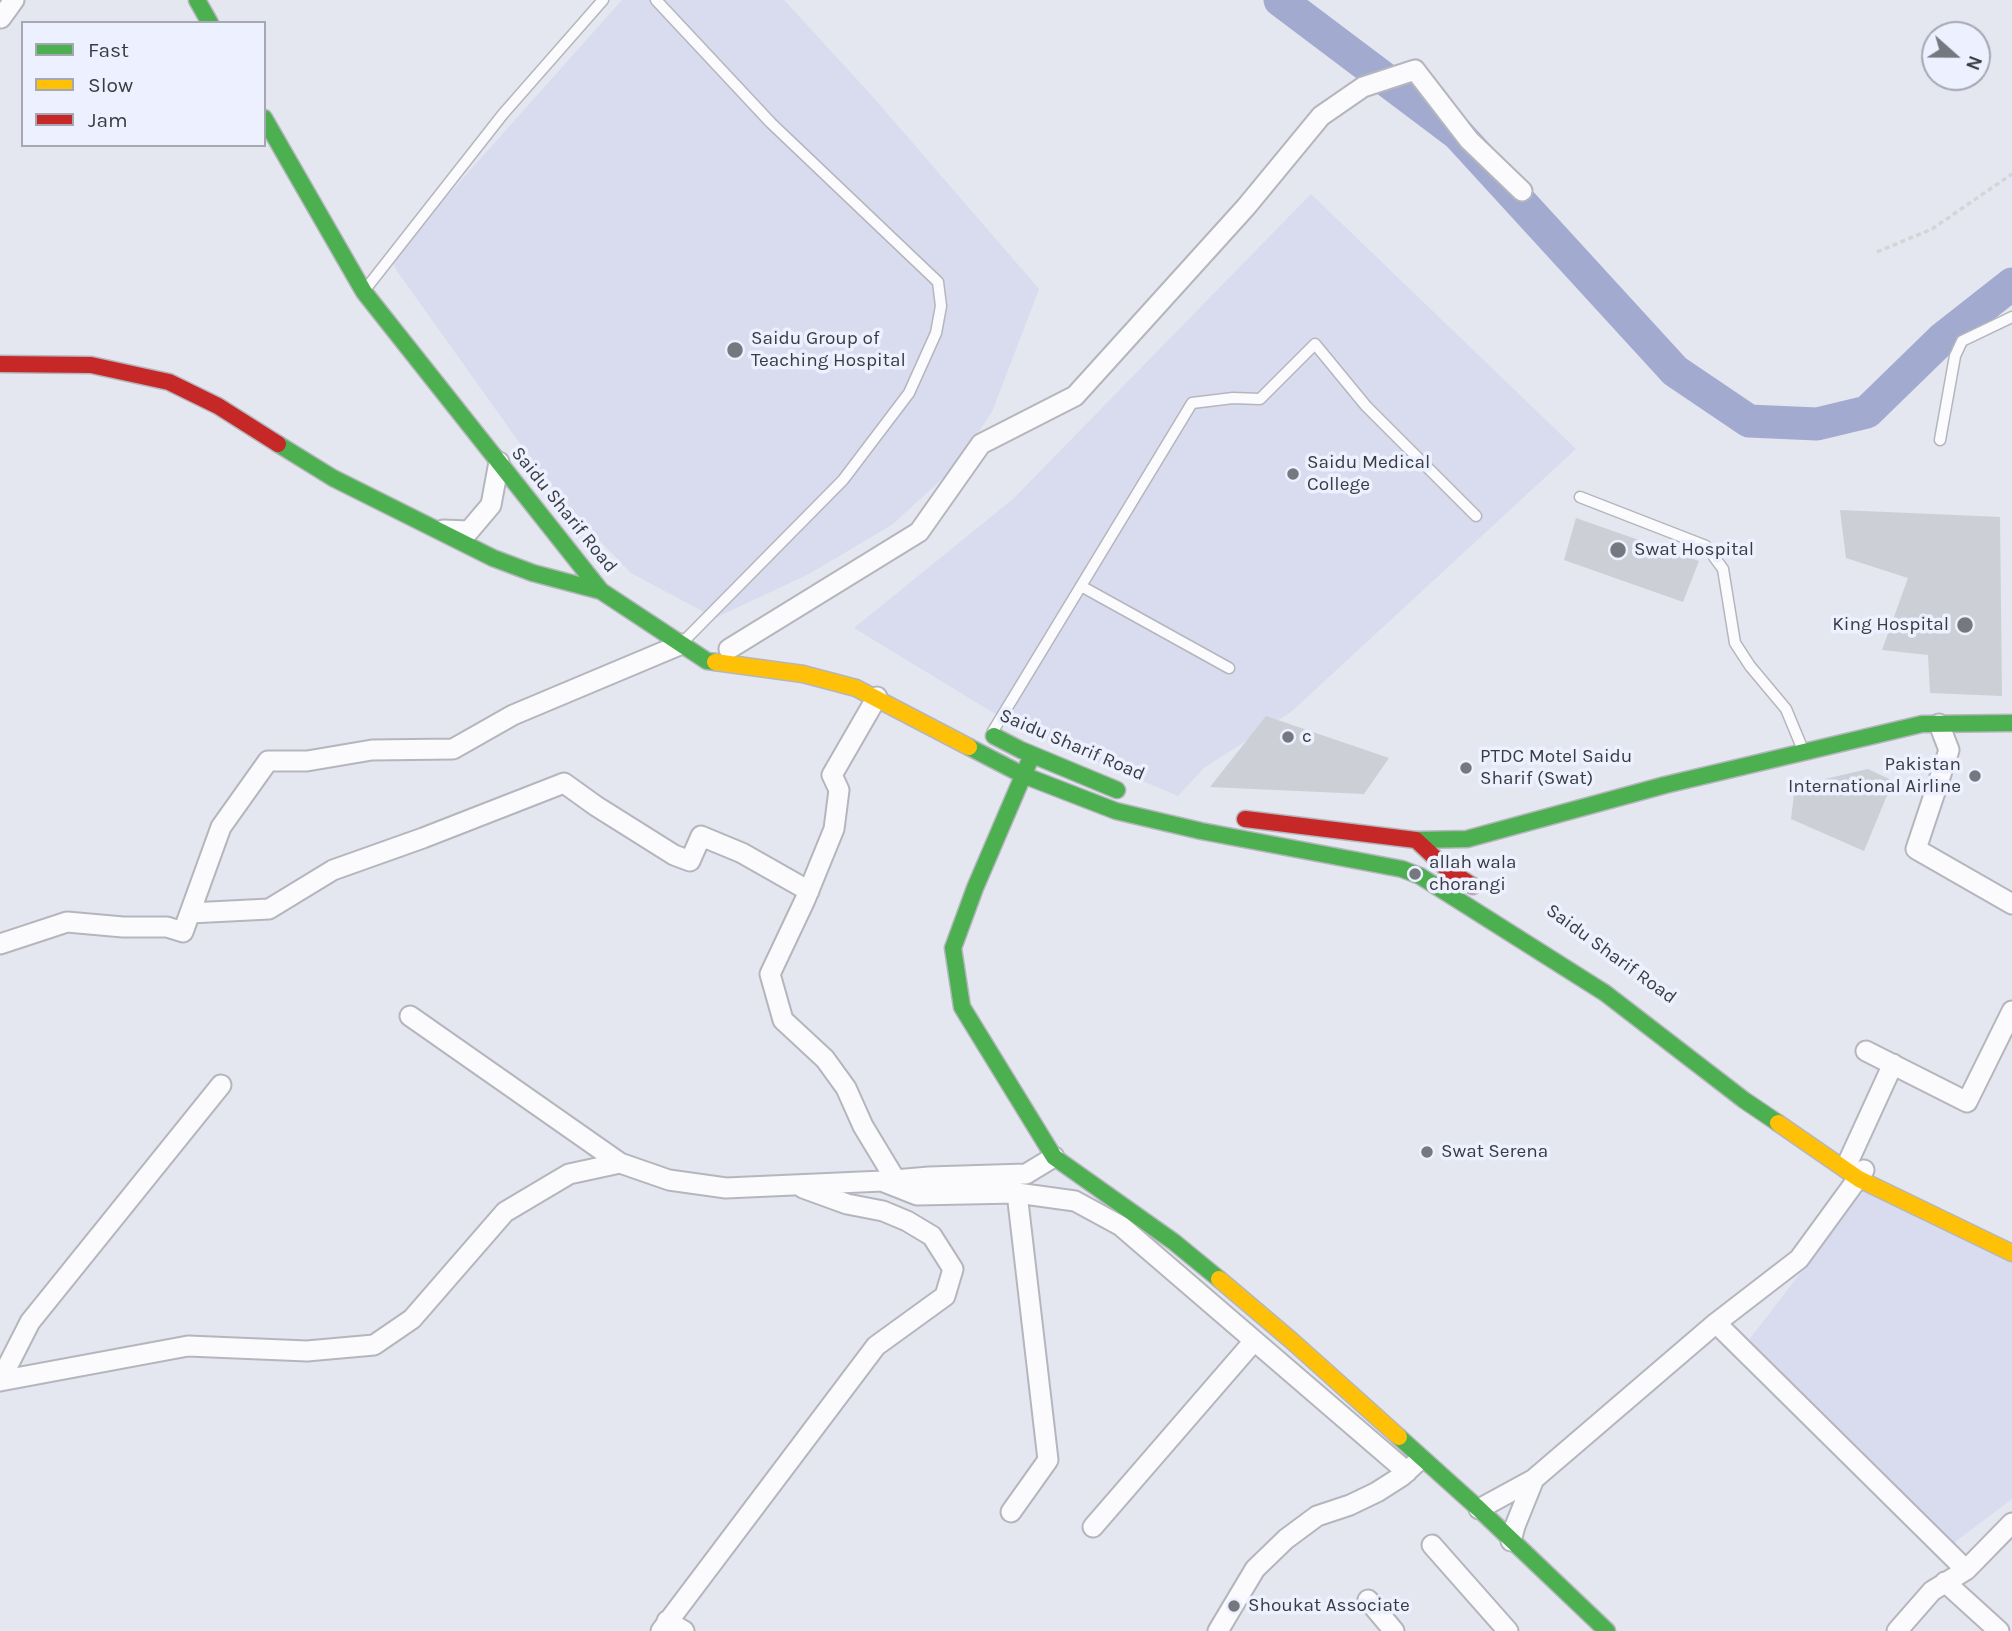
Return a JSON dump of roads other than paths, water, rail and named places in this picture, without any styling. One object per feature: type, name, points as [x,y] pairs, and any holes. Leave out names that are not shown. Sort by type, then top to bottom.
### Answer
[{"type":"main road","points":[[197,0],[209,21]]},
{"type":"main road","name":"Saidu Sharif Road","points":[[266,121],[364,292],[601,591],[682,644],[762,652]]},
{"type":"main road","points":[[0,364],[91,365],[169,382],[218,406],[333,478],[432,529],[493,558],[533,573],[601,591]]},
{"type":"main road","points":[[682,644],[707,661],[803,674],[856,688],[1023,775],[1116,811],[1201,831],[1402,869],[1448,870]]},
{"type":"main road","points":[[1234,817],[1416,840],[1467,839],[1665,785],[1922,724],[2012,723]]},
{"type":"main road","name":"Saidu Sharif Road","points":[[974,725],[1032,755],[1136,797]]},
{"type":"main road","points":[[1032,755],[975,888],[953,948],[962,1007],[1054,1157],[1174,1242],[1292,1341],[1479,1509],[1598,1628]]},
{"type":"main road","points":[[1201,831],[1206,813]]},
{"type":"main road","points":[[1416,840],[1448,870],[1482,892]]},
{"type":"main road","points":[[1402,869],[1420,876],[1605,993],[1857,1170],[2012,1253]]},
{"type":"main road","name":"Saidu Sharif Road","points":[[1602,972],[1633,994]]},
{"type":"main road","name":"Saidu Sharif Road","points":[[1654,1010],[1748,1094]]},
{"type":"main road","points":[[1857,1170],[2012,1242]]},
{"type":"street","points":[[1,18],[15,0]]},
{"type":"street","points":[[729,649],[919,532],[981,444],[1075,396],[1246,207],[1321,116],[1363,87],[1415,71],[1469,140],[1522,191]]},
{"type":"street","points":[[432,529],[469,531],[491,505],[499,462]]},
{"type":"street","points":[[0,944],[67,922],[123,927],[167,927],[183,932],[221,827],[268,761],[307,761],[372,750],[453,749],[513,715],[682,644]]},
{"type":"street","points":[[877,697],[832,775],[839,790],[834,829],[809,891],[770,974],[783,1020],[825,1059],[846,1088],[889,1180],[916,1195],[1017,1194],[1075,1201],[1121,1226],[1407,1472]]},
{"type":"street","points":[[1938,724],[1949,750],[1916,849],[2012,904]]},
{"type":"street","points":[[190,913],[269,909],[333,870],[564,783],[674,855],[690,862],[701,836],[742,853],[809,891]]},
{"type":"street","points":[[1866,1051],[1967,1102],[2012,1011]]},
{"type":"street","points":[[410,1016],[620,1163],[669,1180],[726,1188],[1026,1174],[1054,1157]]},
{"type":"street","points":[[1479,1509],[1534,1479],[1716,1323],[1799,1259],[1857,1170],[1894,1064]]},
{"type":"street","points":[[0,1381],[30,1322],[221,1085]]},
{"type":"street","points":[[0,1381],[188,1346],[307,1351],[374,1345],[412,1319],[505,1212],[569,1174],[620,1163]]},
{"type":"street","points":[[671,1628],[876,1346],[945,1296],[953,1269],[932,1236],[907,1221],[883,1211],[847,1205],[795,1185]]},
{"type":"street","points":[[1011,1512],[1048,1460],[1017,1194]]},
{"type":"street","points":[[1716,1323],[1966,1570]]},
{"type":"street","points":[[1093,1527],[1254,1341]]},
{"type":"street","points":[[1218,1631],[1255,1569],[1286,1539],[1317,1516],[1377,1492],[1407,1472],[1422,1458]]},
{"type":"street","points":[[1511,1541],[1534,1479]]},
{"type":"street","points":[[1897,1631],[1932,1591],[1966,1570],[2012,1523]]},
{"type":"street","points":[[1432,1545],[1508,1631]]},
{"type":"street","points":[[1945,1582],[1999,1631]]},
{"type":"street","points":[[1367,1600],[1394,1631]]},
{"type":"lane","points":[[364,292],[503,114],[603,0]]},
{"type":"lane","points":[[656,0],[771,123],[938,282],[941,306],[936,333],[909,393],[851,469],[682,644]]},
{"type":"lane","points":[[1940,440],[1955,356],[1962,341],[2012,317]]},
{"type":"lane","points":[[991,735],[1192,403],[1233,398],[1259,399],[1315,344],[1366,407],[1476,516]]},
{"type":"lane","points":[[1580,497],[1706,546],[1723,569],[1735,643],[1750,666],[1786,709],[1804,752]]},
{"type":"lane","points":[[1081,586],[1229,668]]},
{"type":"waterway","points":[[1280,0],[1458,134],[1675,371],[1749,421],[1817,424],[1867,412],[1942,339],[2012,284]]},
{"type":"place","name":"Saidu Group of Teaching Hospital","points":[[735,350]]},
{"type":"place","name":"Saidu Medical College","points":[[1293,474]]},
{"type":"place","name":"Swat Hospital","points":[[1618,550]]},
{"type":"place","name":"King Hospital","points":[[1965,625]]},
{"type":"place","name":"c","points":[[1288,737]]},
{"type":"place","name":"PTDC Motel Saidu Sharif (Swat)","points":[[1466,768]]},
{"type":"place","name":"Pakistan International Airline","points":[[1975,776]]},
{"type":"place","name":"allah wala chorangi","points":[[1415,874]]},
{"type":"place","name":"Swat Serena","points":[[1427,1152]]},
{"type":"place","name":"Shoukat Associate","points":[[1234,1606]]}]
